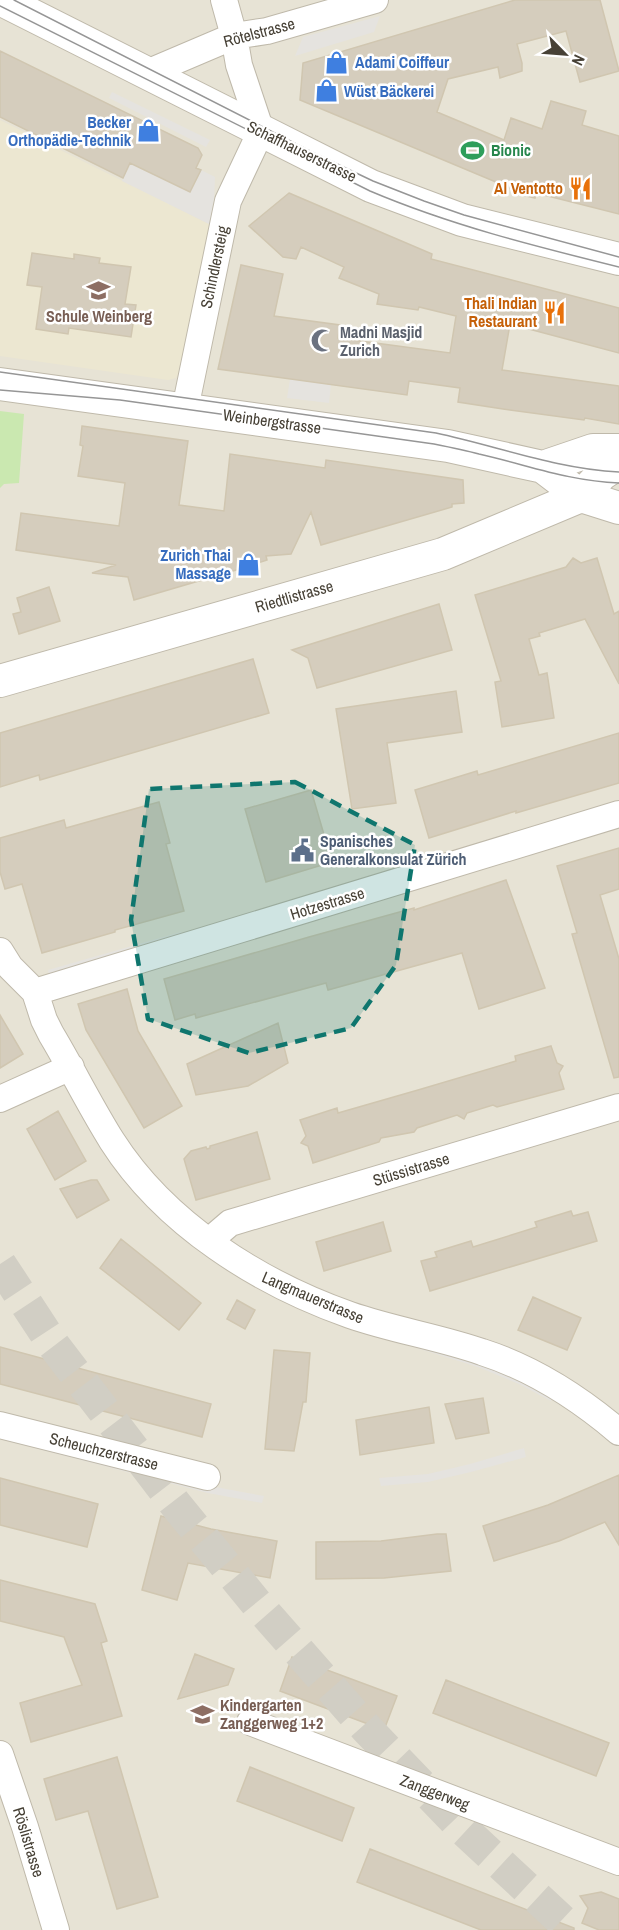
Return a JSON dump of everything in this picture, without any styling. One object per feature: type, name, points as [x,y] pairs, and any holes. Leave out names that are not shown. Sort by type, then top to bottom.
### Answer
[{"type":"street","name":"Schaffhauserstrasse","points":[[2,0],[371,186],[462,220],[619,260]]},
{"type":"street","points":[[224,0],[239,64],[261,131]]},
{"type":"street","name":"Rötelstrasse","points":[[147,73],[234,36],[267,31],[375,0]]},
{"type":"street","name":"Schindlersteig","points":[[185,409],[228,201],[261,131]]},
{"type":"street","name":"Weinbergstrasse","points":[[0,384],[448,446],[543,467],[581,496],[619,508]]},
{"type":"street","points":[[543,467],[593,450],[619,450]]},
{"type":"street","points":[[581,496],[602,474],[619,463]]},
{"type":"street","name":"Riedtlistrasse","points":[[0,681],[443,554],[581,496]]},
{"type":"street","name":"Hotzestrasse","points":[[35,992],[619,814]]},
{"type":"street","name":"Langmauerstrasse","points":[[0,951],[10,967],[35,992],[44,1020],[112,1141],[143,1182],[182,1220],[209,1242],[247,1268],[280,1286],[351,1316],[483,1352],[521,1367],[572,1396],[619,1432]]},
{"type":"street","points":[[0,1099],[71,1067]]},
{"type":"street","name":"Stüssistrasse","points":[[209,1242],[230,1223],[619,1107]]},
{"type":"street","name":"Scheuchzerstrasse","points":[[0,1425],[207,1477]]},
{"type":"street","name":"Zanggerweg","points":[[250,1722],[619,1862]]},
{"type":"street","name":"Röslistrasse","points":[[0,1754],[56,1930]]},
{"type":"highlighted area","points":[[295,782],[415,845],[396,965],[351,1028],[249,1053],[148,1019],[131,920],[149,789]]},
{"type":"shaded area","points":[[0,0],[619,0],[619,1930],[0,1930]]},
{"type":"shaded area","points":[[380,16],[374,32],[295,56],[303,37]]},
{"type":"shaded area","points":[[112,92],[210,140],[206,147],[109,98]]},
{"type":"shaded area","name":"Schule Weinberg","points":[[0,120],[213,226],[180,372],[176,378],[168,380],[0,356]]},
{"type":"shaded area","points":[[130,163],[189,192],[201,170],[215,177],[213,226],[122,181]]},
{"type":"shaded area","points":[[290,379],[331,385],[329,403],[287,398]]},
{"type":"shaded area","points":[[181,932],[183,939],[50,978],[48,970]]},
{"type":"shaded area","points":[[375,1335],[451,1350],[554,1394],[551,1401],[519,1384],[478,1367]]},
{"type":"shaded area","points":[[0,1432],[210,1486],[264,1496],[262,1503],[208,1493],[0,1439]]},
{"type":"shaded area","points":[[524,1448],[526,1457],[428,1482],[381,1486],[379,1478],[428,1474]]},
{"type":"green space","points":[[0,411],[24,414],[19,483],[4,484],[0,488]]},
{"type":"building","points":[[515,0],[600,0],[619,71],[580,82],[566,31],[517,44],[522,71],[500,78],[498,67],[448,79],[437,112],[504,140],[511,118],[542,129],[551,101],[586,111],[582,125],[619,136],[619,214],[536,193],[535,198],[514,193],[515,190],[300,100],[303,63]]},
{"type":"building","points":[[0,51],[198,148],[202,155],[196,168],[201,170],[190,192],[130,163],[123,178],[0,117]]},
{"type":"building","points":[[289,193],[432,254],[431,259],[619,308],[619,353],[510,324],[502,370],[619,386],[619,424],[458,402],[460,388],[409,381],[407,395],[218,369],[241,265],[283,274],[274,316],[340,325],[338,338],[450,353],[456,316],[419,307],[418,310],[377,304],[379,294],[339,278],[344,267],[301,247],[296,259],[283,257],[249,226]]},
{"type":"building","points":[[32,253],[74,259],[74,254],[100,258],[99,263],[131,267],[125,304],[136,305],[131,337],[69,328],[68,334],[36,329],[42,287],[27,285]]},
{"type":"building","points":[[82,426],[188,441],[179,505],[224,511],[230,454],[325,468],[326,460],[463,480],[464,503],[452,504],[452,507],[321,545],[311,512],[291,554],[266,556],[267,560],[243,568],[134,600],[128,577],[92,573],[116,565],[16,550],[21,513],[119,526],[125,483],[78,476],[83,446],[80,445]]},
{"type":"building","points":[[573,558],[581,563],[597,558],[614,614],[619,611],[619,684],[585,619],[539,633],[540,636],[529,639],[539,675],[547,673],[554,718],[502,727],[495,682],[501,681],[475,595],[566,567]]},
{"type":"building","points":[[49,587],[60,621],[19,634],[13,614],[21,612],[17,598]]},
{"type":"building","points":[[439,604],[452,650],[317,688],[308,658],[292,650]]},
{"type":"building","points":[[253,659],[269,713],[40,780],[39,775],[0,787],[0,733]]},
{"type":"building","points":[[456,691],[462,732],[387,743],[396,803],[352,809],[336,709]]},
{"type":"building","points":[[619,733],[619,783],[429,838],[415,790],[477,771],[478,775]]},
{"type":"building","name":"Spanisches Generalkonsulat Zürich","points":[[311,790],[332,862],[266,882],[245,809]]},
{"type":"building","points":[[159,802],[170,843],[166,844],[184,911],[42,953],[22,884],[5,889],[0,872],[0,838],[64,820],[66,828]]},
{"type":"building","points":[[619,848],[619,889],[600,895],[619,959],[619,1077],[614,1078],[572,934],[577,933],[557,866]]},
{"type":"building","points":[[506,880],[545,988],[479,1009],[462,953],[328,990],[326,983],[196,1018],[195,1014],[175,1020],[164,979],[414,908],[414,910]]},
{"type":"building","points":[[127,989],[138,1031],[182,1106],[144,1128],[86,1030],[78,1004]]},
{"type":"building","points":[[0,1015],[23,1054],[0,1068]]},
{"type":"building","points":[[278,1023],[288,1063],[248,1086],[196,1095],[187,1064]]},
{"type":"building","points":[[551,1046],[557,1063],[563,1066],[559,1073],[564,1089],[497,1107],[493,1105],[467,1113],[464,1119],[457,1115],[417,1128],[414,1132],[381,1138],[379,1142],[313,1163],[308,1146],[301,1143],[306,1136],[300,1120],[337,1108],[338,1113],[418,1090],[516,1061],[515,1056]]},
{"type":"building","points":[[58,1111],[86,1161],[55,1180],[27,1129]]},
{"type":"building","points":[[257,1132],[270,1179],[196,1200],[184,1159],[191,1151],[206,1147],[207,1149],[210,1146]]},
{"type":"building","points":[[97,1180],[109,1200],[77,1218],[60,1189]]},
{"type":"building","points":[[571,1211],[573,1216],[588,1212],[597,1241],[430,1291],[421,1261],[437,1257],[435,1252],[471,1241],[473,1247],[537,1227],[535,1222]]},
{"type":"building","points":[[383,1222],[391,1251],[324,1271],[316,1242]]},
{"type":"building","points":[[121,1239],[201,1303],[179,1330],[100,1268]]},
{"type":"building","points":[[533,1297],[581,1318],[567,1350],[518,1330]]},
{"type":"building","points":[[237,1300],[255,1310],[245,1329],[227,1319]]},
{"type":"building","points":[[0,1347],[211,1404],[202,1437],[0,1384]]},
{"type":"building","points":[[274,1350],[310,1353],[306,1402],[303,1402],[294,1451],[265,1449]]},
{"type":"building","points":[[483,1398],[489,1433],[456,1439],[445,1404]]},
{"type":"building","points":[[429,1407],[434,1443],[360,1455],[356,1420]]},
{"type":"building","points":[[619,1475],[619,1545],[605,1522],[559,1541],[494,1561],[483,1526],[548,1505]]},
{"type":"building","points":[[0,1478],[98,1504],[87,1547],[0,1525]]},
{"type":"building","points":[[161,1516],[211,1529],[277,1541],[270,1578],[188,1563],[177,1600],[142,1590]]},
{"type":"building","points":[[446,1534],[451,1571],[384,1578],[316,1579],[316,1542],[381,1541]]},
{"type":"building","points":[[0,1580],[95,1604],[107,1641],[101,1643],[122,1716],[31,1742],[20,1703],[82,1685],[64,1637],[0,1621]]},
{"type":"building","points":[[195,1654],[234,1669],[228,1685],[178,1699]]},
{"type":"building","points":[[292,1657],[397,1696],[384,1730],[280,1691]]},
{"type":"building","points":[[446,1680],[609,1743],[596,1776],[433,1713]]},
{"type":"building","points":[[117,1757],[158,1897],[117,1909],[88,1811],[56,1820],[44,1779]]},
{"type":"building","points":[[250,1767],[354,1808],[342,1841],[237,1801]]},
{"type":"building","points":[[370,1849],[574,1928],[574,1930],[481,1930],[357,1882]]},
{"type":"building","points":[[601,1892],[619,1899],[619,1930],[599,1930],[582,1923],[588,1908],[580,1896]]},
{"type":"tunnel","points":[[0,1264],[52,1343],[176,1505],[257,1604],[367,1729],[465,1831],[572,1930]]},
{"type":"tram line","points":[[14,0],[373,181],[464,215],[619,257]]},
{"type":"tram line","points":[[0,6],[370,191],[431,214],[524,243],[619,267]]},
{"type":"tram line","points":[[0,372],[436,433],[550,462],[619,472]]},
{"type":"tram line","points":[[0,390],[120,400],[434,444],[565,476],[619,483]]},
{"type":"place","name":"Adami Coiffeur","points":[[337,62]]},
{"type":"place","name":"Wüst Bäckerei","points":[[326,91]]},
{"type":"place","name":"Becker Orthopädie-Technik","points":[[149,131]]},
{"type":"place","name":"Bionic","points":[[473,150]]},
{"type":"place","name":"Al Ventotto","points":[[581,188]]},
{"type":"place","name":"Schule Weinberg","points":[[99,291]]},
{"type":"place","name":"Thali Indian Restaurant","points":[[555,312]]},
{"type":"place","name":"Madni Masjid Zurich","points":[[322,341]]},
{"type":"place","name":"Zurich Thai Massage","points":[[249,564]]},
{"type":"place","name":"Spanisches Generalkonsulat Zürich","points":[[302,850]]},
{"type":"place","name":"Kindergarten Zanggerweg 1+2","points":[[202,1714]]}]
